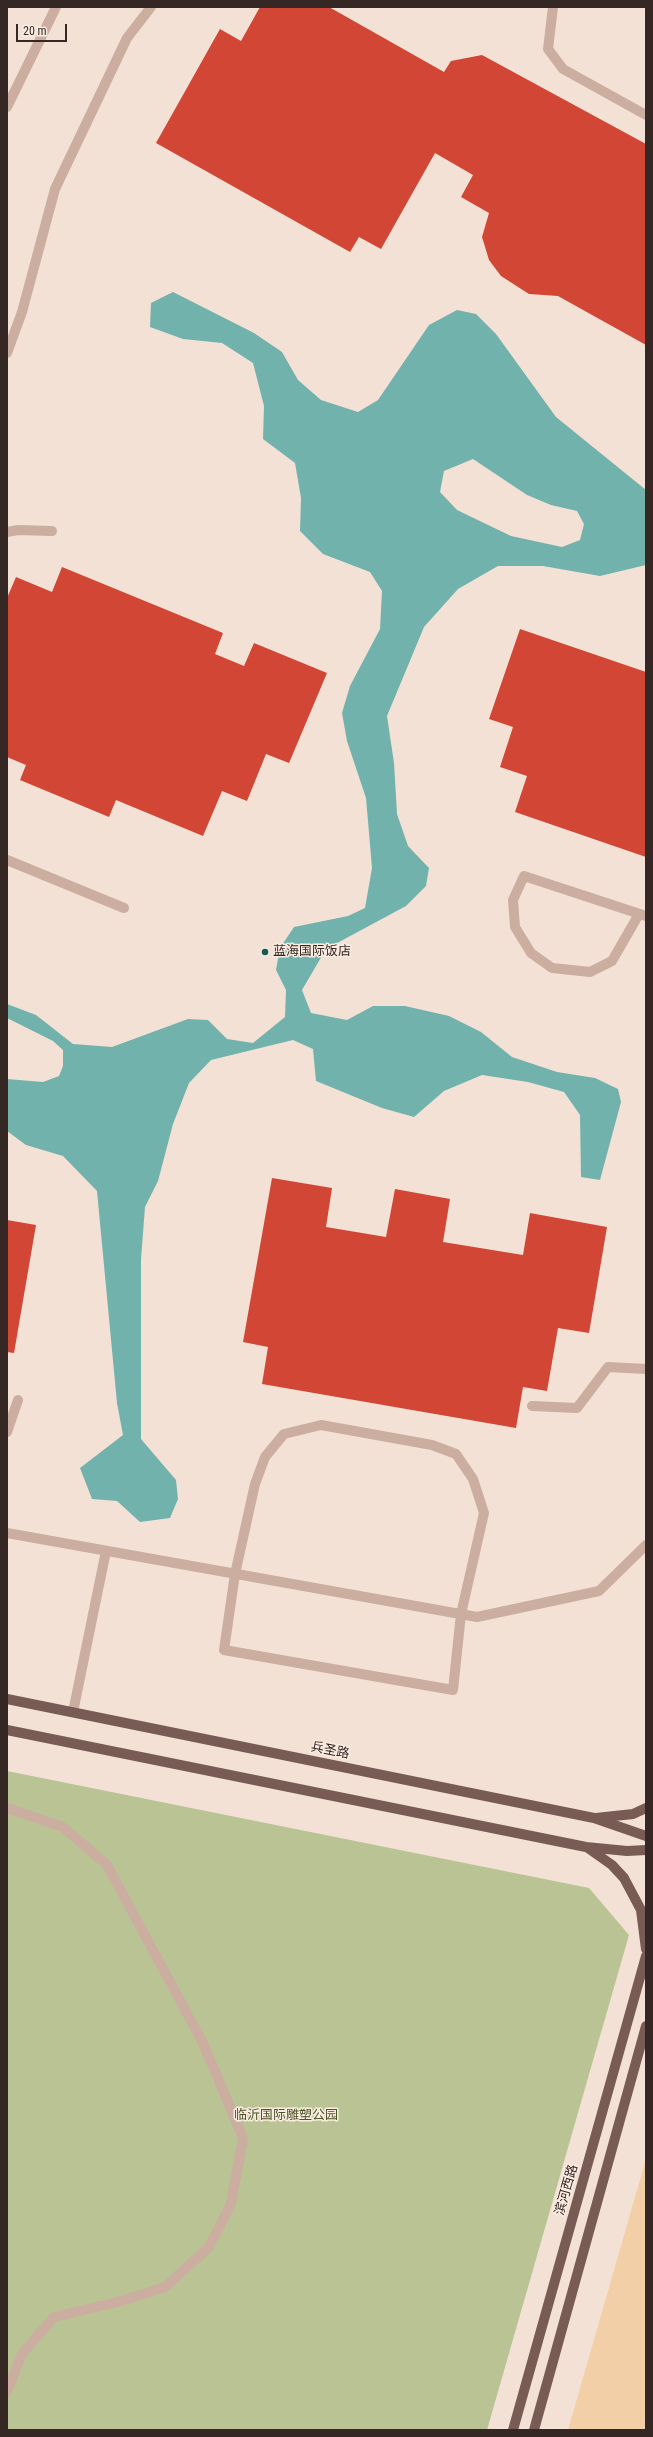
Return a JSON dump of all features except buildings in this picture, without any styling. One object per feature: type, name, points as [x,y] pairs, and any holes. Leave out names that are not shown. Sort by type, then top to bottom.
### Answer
[{"type":"main road","name":"兵圣路","points":[[7,1700],[74,1712],[594,1818],[646,1836]]},
{"type":"main road","points":[[7,1730],[586,1847],[627,1851],[646,1850]]},
{"type":"main road","points":[[594,1818],[633,1814],[646,1808]]},
{"type":"main road","points":[[586,1847],[612,1864],[624,1878],[642,1910],[646,1949]]},
{"type":"main road","name":"滨河西路","points":[[513,2430],[646,1956]]},
{"type":"main road","points":[[534,2430],[646,2026]]},
{"type":"street","points":[[7,108],[56,7]]},
{"type":"street","points":[[7,354],[22,312],[55,189],[127,38],[151,7]]},
{"type":"street","points":[[553,7],[548,49],[563,69],[646,115]]},
{"type":"street","points":[[7,532],[18,530],[52,531]]},
{"type":"street","points":[[7,860],[124,908]]},
{"type":"street","points":[[524,876],[643,915],[612,961],[590,972],[552,968],[531,953],[515,927],[513,900],[524,876]]},
{"type":"street","points":[[532,1406],[577,1408],[608,1367],[646,1369]]},
{"type":"street","points":[[7,1432],[18,1400]]},
{"type":"street","points":[[321,1425],[432,1444],[456,1454],[473,1479],[484,1513],[461,1614],[453,1690],[224,1650],[235,1574],[255,1484],[265,1457],[284,1434],[321,1425]]},
{"type":"street","points":[[7,1533],[476,1617],[599,1591],[646,1545]]},
{"type":"street","points":[[74,1712],[106,1551]]},
{"type":"street","points":[[7,1808],[64,1827],[107,1865],[203,2043],[243,2138],[231,2204],[209,2248],[165,2287],[118,2302],[54,2317],[22,2354],[7,2392]]},
{"type":"green space","name":"临沂国际雕塑公园","points":[[7,1771],[589,1888],[629,1935],[487,2430],[7,2430]]},
{"type":"sand","points":[[646,2159],[646,2430],[568,2430]]},
{"type":"water","points":[[173,292],[254,333],[282,352],[298,380],[321,400],[358,412],[378,400],[429,325],[457,310],[476,314],[496,334],[556,417],[646,490],[646,565],[600,576],[543,566],[498,566],[458,589],[424,627],[387,716],[394,763],[397,814],[408,846],[429,868],[426,886],[406,906],[326,949],[302,990],[311,1013],[347,1020],[373,1006],[405,1006],[449,1016],[481,1032],[512,1057],[557,1072],[595,1078],[618,1089],[621,1102],[600,1180],[581,1177],[580,1115],[564,1092],[528,1082],[482,1075],[444,1091],[414,1117],[382,1108],[316,1081],[313,1049],[293,1040],[211,1060],[189,1083],[173,1124],[158,1181],[145,1207],[141,1259],[141,1439],[176,1480],[178,1499],[170,1518],[140,1522],[117,1501],[92,1499],[80,1468],[123,1435],[117,1403],[97,1191],[63,1156],[26,1145],[7,1131],[7,1079],[43,1082],[59,1076],[63,1066],[63,1050],[53,1041],[7,1018],[7,1004],[36,1015],[73,1044],[112,1047],[188,1019],[208,1020],[227,1039],[253,1043],[285,1017],[286,990],[276,970],[280,948],[294,927],[348,916],[365,908],[372,868],[366,798],[347,741],[342,713],[350,686],[380,629],[382,591],[370,572],[323,554],[300,531],[301,498],[295,463],[263,439],[264,406],[253,363],[222,343],[183,339],[150,327],[151,303]],"holes":[[[473,459],[527,495],[551,505],[577,511],[584,524],[580,540],[562,547],[511,536],[457,510],[440,492],[444,471]]]},
{"type":"place","name":"蓝海国际饭店","points":[[265,952]]}]
